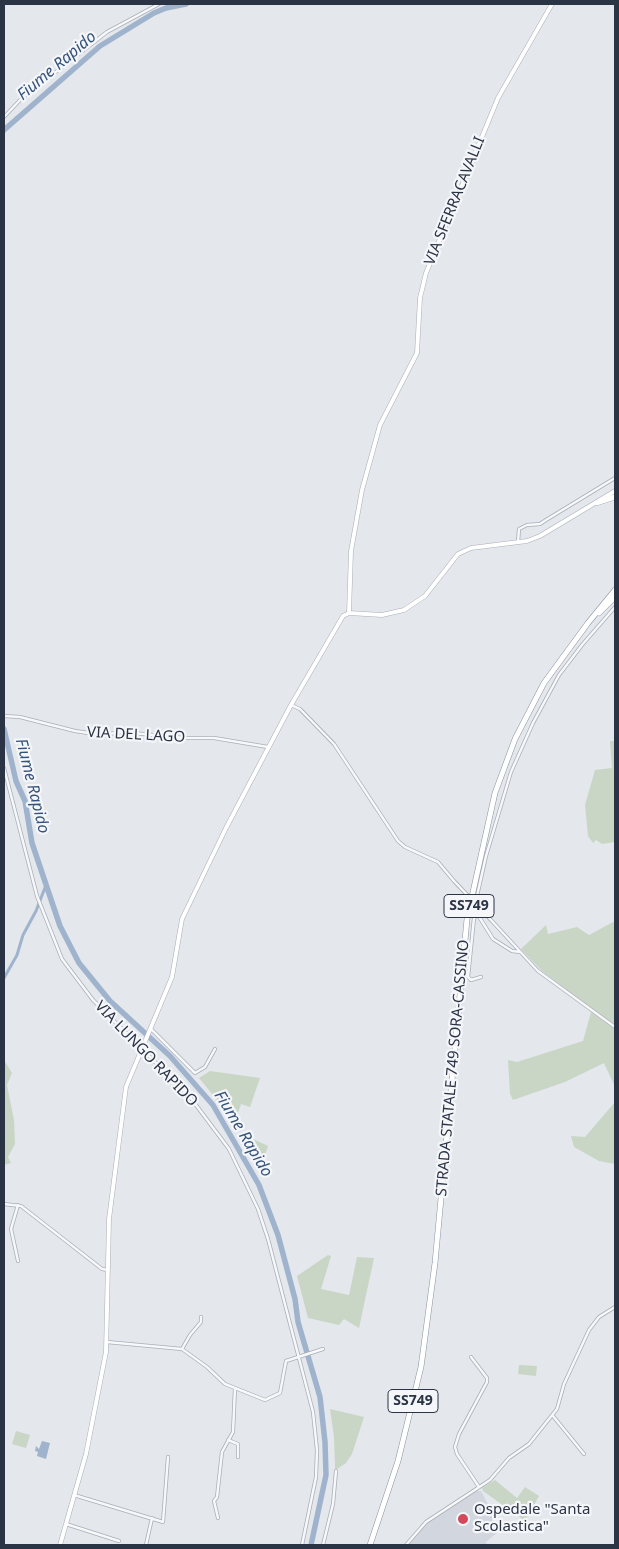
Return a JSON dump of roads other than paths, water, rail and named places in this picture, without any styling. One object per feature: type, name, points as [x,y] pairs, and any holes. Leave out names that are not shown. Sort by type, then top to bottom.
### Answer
[{"type":"highway","points":[[596,503],[615,497]]},
{"type":"highway","name":"STRADA STATALE 749 SORA-CASSINO","points":[[370,1545],[398,1460],[422,1358],[435,1263],[463,953],[477,867],[495,793],[515,739],[544,683],[615,588]]},
{"type":"highway","points":[[577,637],[615,597]]},
{"type":"main road","name":"VIA SFERRACAVALLI","points":[[349,613],[351,551],[362,490],[380,425],[417,353],[420,298],[426,273],[498,98],[552,4]]},
{"type":"main road","points":[[60,1545],[88,1444],[107,1342],[109,1219],[126,1087],[172,977],[182,919],[226,828],[337,623],[349,613],[382,615],[412,606],[425,596],[458,554],[484,546],[518,542],[547,532],[615,491]]},
{"type":"street","points":[[4,117],[28,94],[107,32],[158,4]]},
{"type":"street","points":[[518,542],[519,530],[527,525],[540,524],[615,478]]},
{"type":"street","points":[[520,952],[512,951],[493,939],[475,908],[486,856],[510,772],[558,675],[615,607]]},
{"type":"street","points":[[291,705],[300,709],[334,744],[398,841],[405,847],[438,862],[538,971],[615,1027]]},
{"type":"street","name":"VIA DEL LAGO","points":[[5,716],[93,734],[122,732],[185,738],[214,738],[269,748]]},
{"type":"street","name":"VIA LUNGO RAPIDO","points":[[4,768],[37,896],[62,959],[80,986],[143,1047],[190,1097],[229,1149],[258,1209],[268,1239],[313,1412],[317,1450],[316,1477],[302,1545]]},
{"type":"street","points":[[478,915],[474,918],[468,977],[471,980],[481,976]]},
{"type":"street","points":[[150,1032],[195,1073],[205,1067],[215,1049]]},
{"type":"street","points":[[4,1204],[18,1205],[102,1269],[108,1270]]},
{"type":"street","points":[[18,1205],[11,1229],[18,1262]]},
{"type":"street","points":[[406,1545],[426,1522],[490,1480],[513,1455],[528,1444],[539,1429],[553,1416],[589,1330],[599,1317],[615,1307]]},
{"type":"street","points":[[182,1349],[190,1335],[201,1322],[201,1317]]},
{"type":"street","points":[[107,1342],[182,1349],[207,1367],[225,1384],[265,1400],[277,1396],[281,1390],[286,1361],[323,1349]]},
{"type":"street","points":[[471,1357],[487,1378],[487,1382],[459,1434],[456,1447],[457,1454],[479,1486]]},
{"type":"street","points":[[218,1518],[214,1501],[217,1497],[222,1452],[234,1429],[236,1388]]},
{"type":"street","points":[[553,1416],[584,1454]]},
{"type":"street","points":[[228,1440],[238,1444],[238,1457]]},
{"type":"street","points":[[74,1495],[163,1522],[168,1457]]},
{"type":"street","points":[[323,1545],[333,1504],[336,1471]]},
{"type":"street","points":[[146,1545],[152,1518]]},
{"type":"street","points":[[65,1524],[119,1541]]},
{"type":"water","points":[[42,1441],[50,1443],[46,1459],[37,1456],[38,1452],[35,1451],[36,1446],[39,1449]]},
{"type":"waterway","name":"Fiume Rapido","points":[[4,130],[100,46],[154,13],[166,8],[186,4]]},
{"type":"waterway","name":"Fiume Rapido","points":[[4,729],[16,781],[25,801],[32,843],[60,926],[79,963],[110,1001],[170,1056],[213,1105],[259,1185],[278,1235],[295,1299],[298,1322],[320,1397],[325,1442],[326,1475],[311,1545]]},
{"type":"waterway","points":[[4,978],[17,955],[23,935],[36,911],[46,885]]},
{"type":"place","name":"Ospedale \"Santa Scolastica\"","points":[[463,1519]]}]
